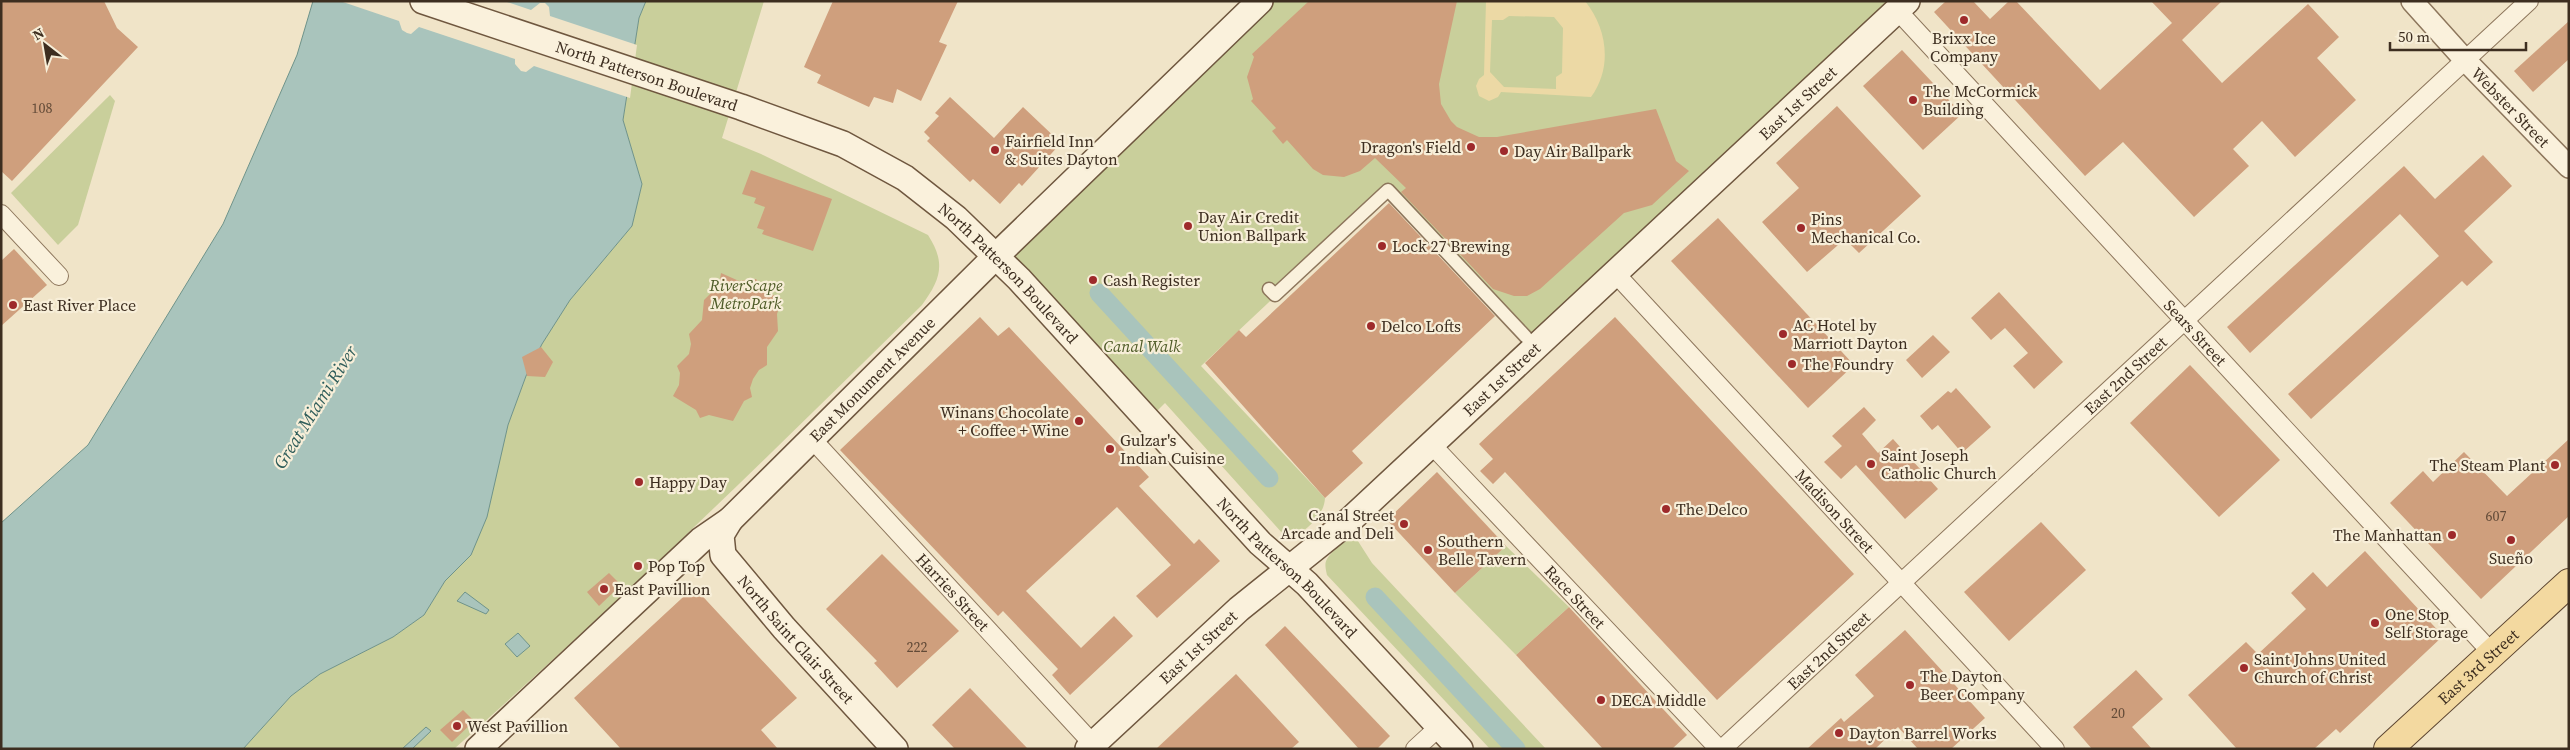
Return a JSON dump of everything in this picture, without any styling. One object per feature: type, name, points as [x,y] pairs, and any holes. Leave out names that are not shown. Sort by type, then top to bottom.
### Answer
[{"type":"main road","name":"North Patterson Boulevard","points":[[423,1],[741,107],[843,144],[894,171],[956,218],[1020,279],[1260,542],[1290,568],[1460,749]]},
{"type":"main road","name":"East Monument Avenue","points":[[478,749],[701,540],[730,520],[1250,5]]},
{"type":"main road","name":"East 1st Street","points":[[1090,746],[1239,610],[1350,520],[1902,6]]},
{"type":"main road","name":"North Saint Clair Street","points":[[730,520],[721,535],[723,555],[784,628],[895,749]]},
{"type":"main road","name":"East 3rd Street","points":[[2388,749],[2569,583]]},
{"type":"street","name":"Webster Street","points":[[2412,1],[2465,60],[2569,167]]},
{"type":"street","name":"East 2nd Street","points":[[1720,749],[1903,583],[2529,1]]},
{"type":"street","name":"Sears Street","points":[[1902,6],[2186,321],[2492,652]]},
{"type":"street","points":[[1269,289],[1275,296],[1388,190],[1526,337]]},
{"type":"street","points":[[1,214],[59,276]]},
{"type":"street","name":"Madison Street","points":[[1615,273],[2055,749]]},
{"type":"street","name":"Harries Street","points":[[812,438],[1090,746]]},
{"type":"street","name":"Race Street","points":[[1431,444],[1720,749]]},
{"type":"street","points":[[1415,749],[1439,727]]},
{"type":"green space","name":"RiverScape MetroPark","points":[[646,1],[764,1],[722,138],[761,154],[928,235],[934,245],[939,263],[937,279],[933,287],[922,305],[749,474],[574,641],[454,749],[243,749],[291,696],[320,674],[393,637],[424,615],[445,581],[471,555],[508,425],[526,376],[542,344],[570,300],[632,226],[642,184],[623,120],[639,18]]},
{"type":"green space","name":"Day Air Credit Union Ballpark","points":[[1265,1],[1890,1],[1536,343],[1388,190],[1201,366],[1325,498],[1319,515],[1311,525],[1296,537],[1283,534],[1165,403],[1149,419],[995,257]]},
{"type":"green space","points":[[110,95],[115,101],[78,225],[58,245],[11,193]]},
{"type":"green space","points":[[1356,538],[1372,563],[1546,749],[1490,749],[1327,575],[1326,563],[1329,556],[1344,543]]},
{"type":"green space","points":[[1506,546],[1569,607],[1516,655],[1455,593]]},
{"type":"sand","points":[[1486,1],[1585,1],[1598,23],[1602,35],[1605,61],[1598,85],[1591,97],[1501,92],[1498,97],[1489,101],[1479,96],[1476,86],[1479,79],[1484,75]],"holes":[[[1509,16],[1554,17],[1563,28],[1562,73],[1556,77],[1556,89],[1504,87],[1490,72],[1492,20],[1503,20]]]},
{"type":"water","name":"Great Miami River","points":[[313,1],[646,1],[639,18],[623,120],[642,184],[632,226],[570,300],[542,344],[526,376],[508,425],[487,517],[471,555],[445,581],[424,615],[393,637],[320,674],[291,696],[243,749],[1,749],[1,523],[88,445],[223,224],[297,55]]},
{"type":"water","points":[[465,592],[489,610],[486,614],[457,601]]},
{"type":"water","points":[[518,633],[530,646],[517,657],[505,644]]},
{"type":"water","points":[[426,727],[431,731],[412,749],[402,749]]},
{"type":"pier","points":[[340,1],[504,1],[531,10],[540,3],[545,3],[549,7],[550,16],[637,45],[630,98],[534,66],[526,72],[521,71],[515,64],[515,59],[419,27],[411,34],[407,33],[402,30],[399,21]]},
{"type":"building","points":[[1,1],[104,1],[117,28],[138,47],[12,181],[1,171]]},
{"type":"building","points":[[833,1],[958,1],[939,42],[947,45],[921,101],[897,89],[893,103],[874,97],[869,107],[817,83],[821,75],[804,67]]},
{"type":"building","name":"Dragon's Field","points":[[1309,1],[1457,1],[1439,84],[1441,104],[1457,127],[1479,137],[1497,137],[1656,109],[1676,161],[1689,171],[1652,205],[1624,213],[1540,289],[1527,296],[1514,296],[1493,289],[1401,192],[1406,188],[1375,158],[1360,171],[1344,177],[1323,175],[1313,169],[1287,140],[1283,144],[1272,131],[1276,128],[1251,101],[1253,99],[1247,77],[1254,57],[1252,54]]},
{"type":"building","points":[[1946,1],[1973,1],[1990,19],[2009,1],[2016,1],[2100,90],[2172,23],[2151,1],[2222,1],[2182,40],[2222,83],[2308,4],[2339,37],[2317,58],[2356,100],[2295,157],[2262,121],[2233,149],[2249,166],[2194,217],[2123,142],[2085,176],[1934,12]]},
{"type":"building","points":[[2569,21],[2569,59],[2533,92],[2514,71]]},
{"type":"building","name":"The McCormick Building","points":[[1902,50],[1962,114],[1923,150],[1863,86]]},
{"type":"building","name":"Fairfield Inn & Suites Dayton","points":[[950,97],[994,138],[1023,107],[1061,143],[1022,186],[1019,183],[1000,204],[973,179],[970,182],[927,141],[930,138],[924,132],[939,116],[935,113]]},
{"type":"building","points":[[1837,106],[1921,196],[1859,253],[1845,239],[1807,272],[1762,222],[1799,188],[1776,163]]},
{"type":"building","points":[[2483,155],[2512,186],[2464,231],[2493,262],[2467,286],[2462,281],[2311,419],[2288,394],[2439,256],[2400,214],[2250,353],[2227,327],[2404,166],[2435,199]]},
{"type":"building","points":[[751,170],[832,199],[813,251],[762,234],[764,230],[757,228],[765,207],[754,203],[756,198],[742,194]]},
{"type":"building","name":"Delco Lofts","points":[[1389,203],[1495,316],[1352,451],[1363,463],[1325,498],[1205,363],[1239,330],[1246,337]]},
{"type":"building","name":"AC Hotel by Marriott Dayton","points":[[1718,218],[1854,365],[1808,408],[1671,261]]},
{"type":"building","name":"East River Place","points":[[14,249],[47,285],[1,326],[1,261]]},
{"type":"building","points":[[721,273],[739,281],[756,279],[767,292],[782,299],[777,314],[778,331],[767,347],[767,365],[759,370],[753,379],[750,388],[752,397],[744,401],[733,421],[709,415],[700,418],[696,410],[673,396],[679,385],[680,373],[677,366],[689,354],[691,344],[689,334],[702,320],[704,300],[719,285]]},
{"type":"building","points":[[1999,292],[2063,362],[2034,389],[2013,366],[2028,353],[2005,328],[1991,340],[1971,318]]},
{"type":"building","points":[[980,317],[998,336],[1009,327],[1149,477],[1139,486],[1194,544],[1199,539],[1220,561],[1157,618],[1136,596],[1171,565],[1117,507],[1026,591],[1081,648],[1114,616],[1133,636],[1070,695],[1052,675],[1058,669],[1003,611],[998,616],[840,450]]},
{"type":"building","name":"The Delco","points":[[1615,317],[1854,574],[1717,700],[1505,472],[1493,484],[1480,471],[1493,459],[1479,444]]},
{"type":"building","points":[[1933,335],[1950,352],[1922,378],[1906,360]]},
{"type":"building","points":[[541,347],[553,362],[545,377],[527,376],[522,357]]},
{"type":"building","points":[[2190,365],[2280,460],[2219,517],[2130,423]]},
{"type":"building","points":[[1956,388],[1991,427],[1962,453],[1938,425],[1932,430],[1920,416],[1948,391],[1951,393]]},
{"type":"building","name":"Saint Joseph Catholic Church","points":[[1864,407],[1876,420],[1862,434],[1878,453],[1893,439],[1938,489],[1905,519],[1856,465],[1841,479],[1824,462],[1842,446],[1832,436]]},
{"type":"building","points":[[2569,439],[2569,516],[2481,599],[2390,503],[2423,471],[2433,482],[2464,452],[2507,496]]},
{"type":"building","points":[[1437,472],[1506,546],[1455,593],[1387,520]]},
{"type":"building","points":[[2041,522],[2086,570],[2009,641],[1964,592]]},
{"type":"building","points":[[2365,551],[2443,636],[2340,733],[2336,729],[2314,749],[2237,749],[2188,695],[2246,642],[2258,654],[2306,609],[2291,593],[2313,572],[2327,587]]},
{"type":"building","points":[[882,554],[959,631],[897,688],[874,663],[877,661],[826,609]]},
{"type":"building","name":"East Pavillion","points":[[609,573],[621,585],[599,606],[587,592]]},
{"type":"building","points":[[694,587],[797,698],[761,730],[778,749],[621,749],[574,698]]},
{"type":"building","name":"DECA Middle","points":[[1569,607],[1687,735],[1672,749],[1603,749],[1516,655]]},
{"type":"building","points":[[1285,626],[1390,736],[1377,749],[1359,749],[1265,645]]},
{"type":"building","name":"The Dayton Beer Company","points":[[1905,630],[1985,718],[1951,749],[1918,749],[1898,727],[1875,749],[1807,749],[1841,718],[1844,722],[1874,696],[1855,675]]},
{"type":"building","points":[[2136,670],[2163,699],[2132,727],[2152,749],[2092,749],[2073,727]]},
{"type":"building","points":[[1236,674],[1299,742],[1291,749],[1156,749]]},
{"type":"building","points":[[970,688],[1028,749],[955,749],[932,725]]},
{"type":"building","name":"West Pavillion","points":[[463,710],[474,721],[452,742],[440,730]]},
{"type":"waterway","points":[[1099,293],[1269,478]]},
{"type":"waterway","points":[[1375,597],[1516,749]]},
{"type":"place","name":"Brixx Ice Company","points":[[1964,20]]},
{"type":"place","name":"The McCormick Building","points":[[1913,100]]},
{"type":"place","name":"Dragon's Field","points":[[1471,147]]},
{"type":"place","name":"Fairfield Inn & Suites Dayton","points":[[995,150]]},
{"type":"place","name":"Day Air Ballpark","points":[[1504,151]]},
{"type":"place","name":"Day Air Credit Union Ballpark","points":[[1188,226]]},
{"type":"place","name":"Pins Mechanical Co.","points":[[1801,228]]},
{"type":"place","name":"Lock 27 Brewing","points":[[1382,246]]},
{"type":"place","name":"Cash Register","points":[[1093,280]]},
{"type":"place","name":"East River Place","points":[[13,305]]},
{"type":"place","name":"Delco Lofts","points":[[1371,326]]},
{"type":"place","name":"AC Hotel by Marriott Dayton","points":[[1783,334]]},
{"type":"place","name":"The Foundry","points":[[1792,364]]},
{"type":"place","name":"Winans Chocolate + Coffee + Wine","points":[[1079,421]]},
{"type":"place","name":"Gulzar's Indian Cuisine","points":[[1110,449]]},
{"type":"place","name":"Saint Joseph Catholic Church","points":[[1871,464]]},
{"type":"place","name":"The Steam Plant","points":[[2555,465]]},
{"type":"place","name":"Happy Day","points":[[639,482]]},
{"type":"place","name":"The Delco","points":[[1666,509]]},
{"type":"place","name":"Canal Street Arcade and Deli","points":[[1404,524]]},
{"type":"place","name":"The Manhattan","points":[[2452,535]]},
{"type":"place","name":"Sueño","points":[[2511,540]]},
{"type":"place","name":"Southern Belle Tavern","points":[[1428,550]]},
{"type":"place","name":"Pop Top","points":[[638,566]]},
{"type":"place","name":"East Pavillion","points":[[604,589]]},
{"type":"place","name":"One Stop Self Storage","points":[[2375,623]]},
{"type":"place","name":"Saint Johns United Church of Christ","points":[[2244,668]]},
{"type":"place","name":"The Dayton Beer Company","points":[[1910,685]]},
{"type":"place","name":"DECA Middle","points":[[1601,700]]},
{"type":"place","name":"West Pavillion","points":[[457,726]]},
{"type":"place","name":"Dayton Barrel Works","points":[[1839,733]]},
{"type":"park label","name":"Canal Walk","points":[[1142,346]]}]
